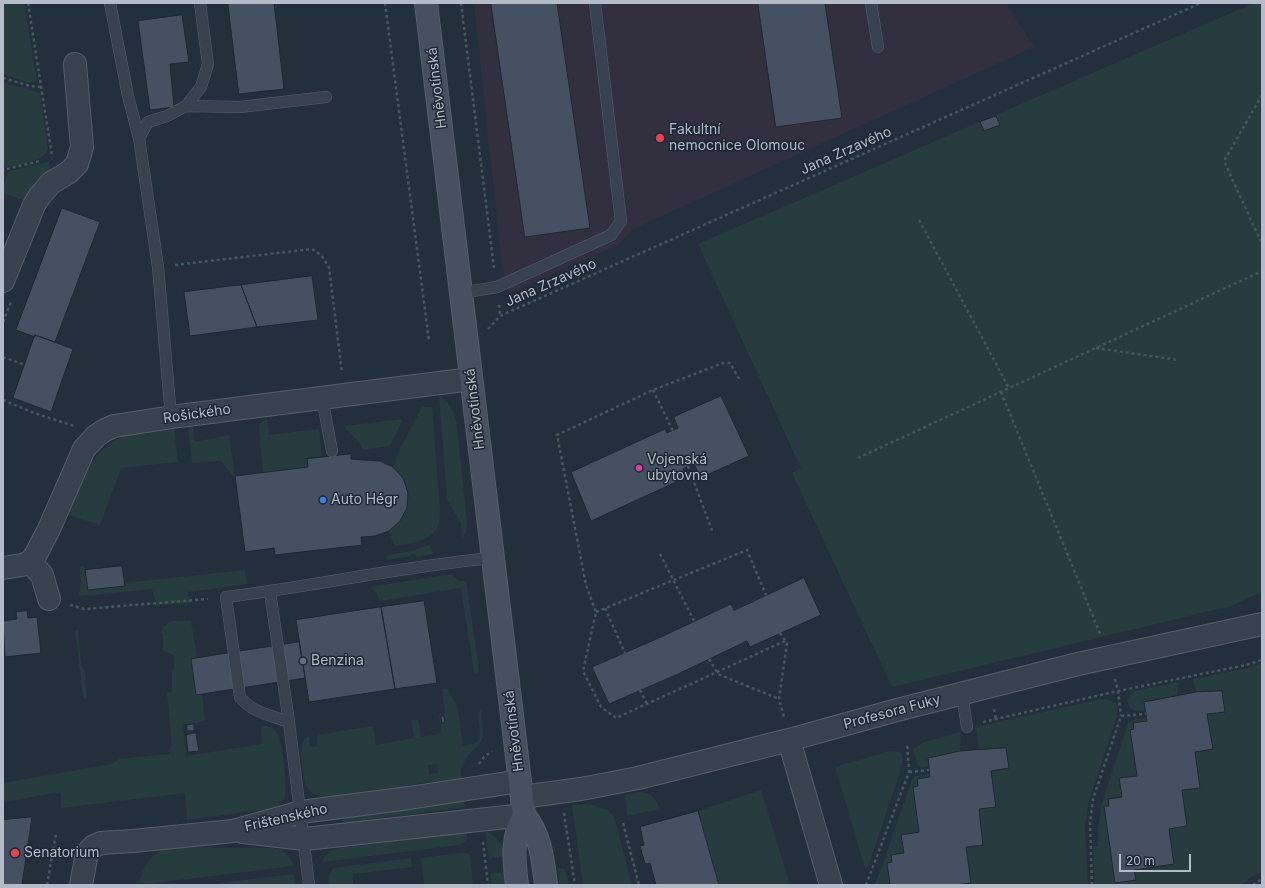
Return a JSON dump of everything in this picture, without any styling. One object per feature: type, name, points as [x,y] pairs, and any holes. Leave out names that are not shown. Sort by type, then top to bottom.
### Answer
[{"type":"street","name":"Hněvotínská","points":[[426,3],[522,798],[520,823],[514,845],[517,885]]},
{"type":"street","points":[[3,281],[38,197],[51,183],[69,172],[76,164],[82,147],[75,64]]},
{"type":"street","name":"Rošického","points":[[30,562],[35,556],[49,530],[84,449],[96,436],[114,426],[171,417],[471,379]]},
{"type":"street","points":[[3,568],[22,566],[30,562],[42,575],[49,599]]},
{"type":"street","name":"Profesora Fuky","points":[[522,798],[630,780],[787,729],[962,694],[1110,657],[1262,624]]},
{"type":"street","points":[[787,729],[831,885]]},
{"type":"street","name":"Frištenského","points":[[81,885],[86,858],[89,851],[94,846],[101,843],[233,831],[301,812],[409,798],[522,798]]},
{"type":"street","name":"Hněvotínská","points":[[522,798],[543,860],[546,885]]},
{"type":"street","name":"Frištenského","points":[[233,831],[305,839],[522,798]]},
{"type":"lane","points":[[110,3],[128,96],[139,138],[158,267],[171,417]]},
{"type":"lane","points":[[139,138],[148,122],[167,116],[186,106],[201,87],[208,64],[200,3]]},
{"type":"lane","points":[[461,293],[497,287],[612,235],[621,221],[595,3]]},
{"type":"lane","points":[[871,3],[878,47]]},
{"type":"lane","points":[[186,106],[240,107],[326,97]]},
{"type":"lane","points":[[322,398],[332,450]]},
{"type":"lane","points":[[289,722],[262,713],[245,704],[240,697],[226,597],[270,592],[460,561],[493,558]]},
{"type":"lane","points":[[270,592],[305,839],[309,885]]},
{"type":"lane","points":[[962,694],[967,727]]},
{"type":"path","points":[[28,3],[52,158]]},
{"type":"path","points":[[385,3],[429,341]]},
{"type":"path","points":[[461,3],[497,287]]},
{"type":"path","name":"Jana Zrzavého","points":[[500,316],[1201,3]]},
{"type":"path","points":[[3,78],[30,86],[42,87]]},
{"type":"path","points":[[1262,94],[1224,161],[1262,244]]},
{"type":"path","points":[[3,178],[3,170],[45,160]]},
{"type":"path","points":[[919,220],[1009,388]]},
{"type":"path","points":[[158,267],[312,249],[321,254],[329,267],[345,395]]},
{"type":"path","points":[[858,458],[1262,271]]},
{"type":"path","points":[[1096,348],[1178,360]]},
{"type":"path","points":[[3,357],[25,365]]},
{"type":"path","points":[[738,379],[730,363],[723,363],[653,390],[557,435],[586,585],[596,612],[584,671],[601,707],[616,718],[785,641]]},
{"type":"path","points":[[653,390],[672,431]]},
{"type":"path","points":[[1001,392],[1110,657],[1118,691],[1121,716],[1093,799],[1090,823],[1092,885]]},
{"type":"path","points":[[3,400],[34,413],[81,428],[96,436]]},
{"type":"path","points":[[688,466],[713,533]]},
{"type":"path","points":[[596,612],[747,550],[766,595]]},
{"type":"path","points":[[660,554],[694,621]]},
{"type":"path","points":[[49,599],[84,609],[226,597]]},
{"type":"path","points":[[605,608],[625,653]]},
{"type":"path","points":[[780,633],[786,643],[780,699],[787,729]]},
{"type":"path","points":[[709,659],[718,674],[780,699]]},
{"type":"path","points":[[996,719],[1118,691],[1246,665],[1262,660]]},
{"type":"path","points":[[640,690],[647,704]]},
{"type":"path","points":[[1121,716],[1146,714]]},
{"type":"path","points":[[866,885],[909,772],[907,744]]},
{"type":"path","points":[[478,766],[480,761],[491,753],[494,748]]},
{"type":"path","points":[[909,772],[929,770]]},
{"type":"path","points":[[561,792],[575,885]]},
{"type":"path","points":[[623,823],[639,885]]},
{"type":"path","points":[[47,885],[56,834]]},
{"type":"path","points":[[482,837],[488,885]]},
{"type":"path","points":[[1253,885],[1262,880]]},
{"type":"shaded area","name":"Fakultní nemocnice Olomouc","points":[[474,3],[1006,3],[1034,47],[631,230],[617,245],[508,294],[501,257]]},
{"type":"green space","points":[[4,3],[24,3],[37,81],[29,83],[3,74]]},
{"type":"green space","points":[[1254,3],[1262,3],[1262,592],[1231,606],[892,687],[792,473],[801,468],[698,244]]},
{"type":"green space","points":[[3,82],[40,93],[48,150],[35,161],[3,168]]},
{"type":"green space","points":[[49,162],[51,173],[27,201],[5,194],[3,195],[3,186],[9,171]]},
{"type":"green space","points":[[439,396],[450,406],[456,420],[467,521],[466,532],[462,540],[461,523],[448,501],[447,495]]},
{"type":"green space","points":[[422,407],[432,407],[440,509],[439,521],[437,528],[433,533],[424,539],[418,542],[394,546],[389,531],[400,521],[407,508],[408,493],[403,478],[393,467],[400,449]]},
{"type":"green space","points":[[267,417],[269,435],[319,429],[322,457],[307,459],[308,467],[263,473],[259,429],[260,424]]},
{"type":"green space","points":[[403,419],[390,446],[363,450],[359,443],[344,426]]},
{"type":"green space","points":[[193,425],[194,442],[229,435],[235,476],[233,476],[221,461],[192,462],[188,426]]},
{"type":"green space","points":[[174,428],[178,462],[121,468],[100,525],[68,515],[78,489],[90,466],[106,447],[117,439],[131,434]]},
{"type":"green space","points":[[429,545],[433,554],[417,557],[415,554],[411,554],[411,556],[387,560],[386,556],[415,550]]},
{"type":"green space","points":[[80,566],[84,566],[88,590],[124,586],[124,583],[245,570],[247,584],[188,592],[190,603],[157,605],[152,589],[79,595],[81,583]]},
{"type":"green space","points":[[452,575],[459,581],[466,581],[479,672],[474,673],[461,588],[380,601],[376,592],[370,587]]},
{"type":"green space","points":[[171,621],[191,621],[197,658],[191,660],[196,695],[202,694],[205,721],[183,725],[186,756],[262,744],[261,726],[270,727],[277,733],[283,755],[286,787],[284,799],[281,803],[276,807],[269,809],[187,820],[185,793],[61,808],[61,792],[3,802],[3,783],[112,764],[119,759],[169,754],[172,746],[167,693],[172,692],[174,655],[163,651],[163,634],[161,633],[163,627]]},
{"type":"green space","points":[[75,630],[78,630],[81,665],[85,673],[87,699],[83,696]]},
{"type":"green space","points":[[1262,663],[1262,872],[1249,878],[1242,885],[1095,885],[1093,846],[1098,846],[1098,828],[1102,803],[1128,723],[1133,720],[1146,718],[1147,721],[1134,723],[1134,729],[1130,730],[1137,776],[1119,778],[1122,797],[1108,799],[1109,806],[1104,806],[1115,883],[1135,880],[1134,870],[1169,829],[1187,826],[1182,790],[1199,788],[1195,752],[1212,749],[1207,714],[1225,712],[1222,691],[1196,692],[1193,679],[1248,668]]},
{"type":"green space","points":[[1179,682],[1177,696],[1144,703],[1145,710],[1135,711],[1129,706],[1127,699],[1135,691]]},
{"type":"green space","points":[[447,688],[458,709],[463,746],[474,744],[479,740],[480,734],[478,713],[481,710],[483,737],[479,745],[467,756],[461,769],[461,778],[324,797],[315,795],[309,790],[306,785],[302,766],[301,751],[304,740],[309,736],[310,747],[318,746],[317,735],[373,726],[376,745],[414,738],[412,720],[418,720],[421,737],[439,734],[441,731],[439,715],[445,713],[442,689]],"holes":[[[437,764],[438,773],[429,774],[428,765]]]},
{"type":"green space","points":[[1106,699],[1117,704],[1116,719],[1089,801],[1085,826],[1088,885],[956,885],[966,847],[983,845],[979,809],[996,807],[991,771],[1009,768],[1006,748],[979,749],[976,727]]},
{"type":"green space","points":[[961,732],[960,751],[928,758],[929,766],[921,767],[918,765],[913,749],[924,742]]},
{"type":"green space","points":[[890,751],[899,752],[902,754],[902,763],[868,867],[865,868],[835,767]]},
{"type":"green space","points":[[930,774],[930,777],[917,779],[918,786],[913,787],[919,832],[904,853],[891,855],[892,862],[887,863],[890,885],[874,885],[880,872],[912,780],[915,776]]},
{"type":"green space","points":[[761,790],[790,885],[719,885],[698,811]]},
{"type":"green space","points":[[642,792],[651,795],[660,809],[627,816],[625,795]]},
{"type":"green space","points":[[463,797],[465,807],[344,823],[342,820],[344,818],[416,808]]},
{"type":"green space","points":[[588,804],[608,810],[614,817],[632,885],[583,885],[572,805]]},
{"type":"green space","points":[[485,831],[493,835],[499,841],[506,856],[489,859]]},
{"type":"green space","points":[[467,832],[466,840],[459,845],[322,862],[329,853],[340,848]]},
{"type":"green space","points":[[175,847],[274,848],[287,854],[291,859],[293,866],[147,884],[139,882],[147,863],[155,854]]},
{"type":"green space","points":[[467,853],[470,856],[473,885],[424,885],[421,858]]},
{"type":"green space","points":[[411,858],[412,867],[353,874],[353,885],[330,885],[329,875],[333,868]]},
{"type":"green space","points":[[558,868],[564,869],[569,885],[560,885]]},
{"type":"green space","points":[[508,871],[509,885],[492,885],[490,874]]},
{"type":"green space","points":[[294,874],[296,885],[204,885]]},
{"type":"building","points":[[228,3],[274,3],[284,89],[239,94]]},
{"type":"building","points":[[491,3],[557,3],[590,228],[525,237]]},
{"type":"building","points":[[758,3],[825,3],[842,118],[776,127]]},
{"type":"building","points":[[182,15],[189,62],[170,64],[174,107],[150,110],[138,21]]},
{"type":"building","points":[[996,116],[1000,125],[984,131],[980,122]]},
{"type":"building","points":[[62,208],[100,222],[55,342],[16,330]]},
{"type":"building","points":[[312,276],[318,320],[257,327],[241,285]]},
{"type":"building","points":[[241,285],[257,327],[190,336],[184,292]]},
{"type":"building","points":[[35,335],[73,349],[51,412],[13,398]]},
{"type":"building","points":[[721,396],[749,456],[700,478],[694,463],[683,469],[687,477],[591,521],[571,472],[665,429],[667,433],[678,428],[674,417]]},
{"type":"building","name":"Auto Hégr","points":[[351,454],[351,459],[380,461],[393,467],[403,478],[408,493],[407,508],[400,521],[389,531],[375,536],[361,537],[362,545],[275,555],[274,548],[245,552],[235,476],[308,467],[307,459]]},
{"type":"building","points":[[122,566],[125,586],[88,590],[85,570]]},
{"type":"building","points":[[804,578],[821,615],[750,647],[747,641],[678,674],[609,704],[592,667],[731,604],[734,610]]},
{"type":"building","points":[[424,601],[437,683],[395,689],[381,607]]},
{"type":"building","points":[[381,607],[395,689],[309,702],[296,620]]},
{"type":"building","points":[[27,611],[28,618],[37,617],[41,653],[5,657],[3,621],[17,619],[16,612]]},
{"type":"building","points":[[299,642],[305,678],[196,695],[191,659]]},
{"type":"building","points":[[1222,691],[1225,712],[1207,714],[1213,749],[1195,752],[1200,788],[1182,790],[1187,826],[1169,829],[1174,864],[1134,870],[1136,880],[1115,883],[1104,806],[1109,806],[1108,799],[1122,797],[1119,778],[1137,776],[1130,730],[1134,729],[1133,723],[1147,721],[1144,702],[1196,692]]},
{"type":"building","points":[[441,716],[444,716],[445,723],[442,723]]},
{"type":"building","points":[[194,724],[194,731],[187,731],[187,725]]},
{"type":"building","points":[[196,733],[199,751],[188,752],[186,735]]},
{"type":"building","points":[[1006,748],[1009,768],[991,771],[996,807],[979,809],[983,845],[966,847],[971,883],[956,885],[890,885],[887,863],[892,862],[891,855],[904,853],[901,835],[919,832],[913,787],[918,786],[917,779],[930,777],[928,758],[960,751]]},
{"type":"building","points":[[698,811],[719,885],[656,885],[650,863],[645,864],[640,846],[644,845],[640,827]]},
{"type":"building","name":"Senatorium","points":[[32,817],[22,885],[3,885],[3,820]]},
{"type":"place","name":"Fakultní nemocnice Olomouc","points":[[660,138]]},
{"type":"place","name":"Vojenská ubytovna","points":[[639,468]]},
{"type":"place","name":"Auto Hégr","points":[[323,500]]},
{"type":"place","name":"Benzina","points":[[303,661]]},
{"type":"place","name":"Senatorium","points":[[15,853]]}]
